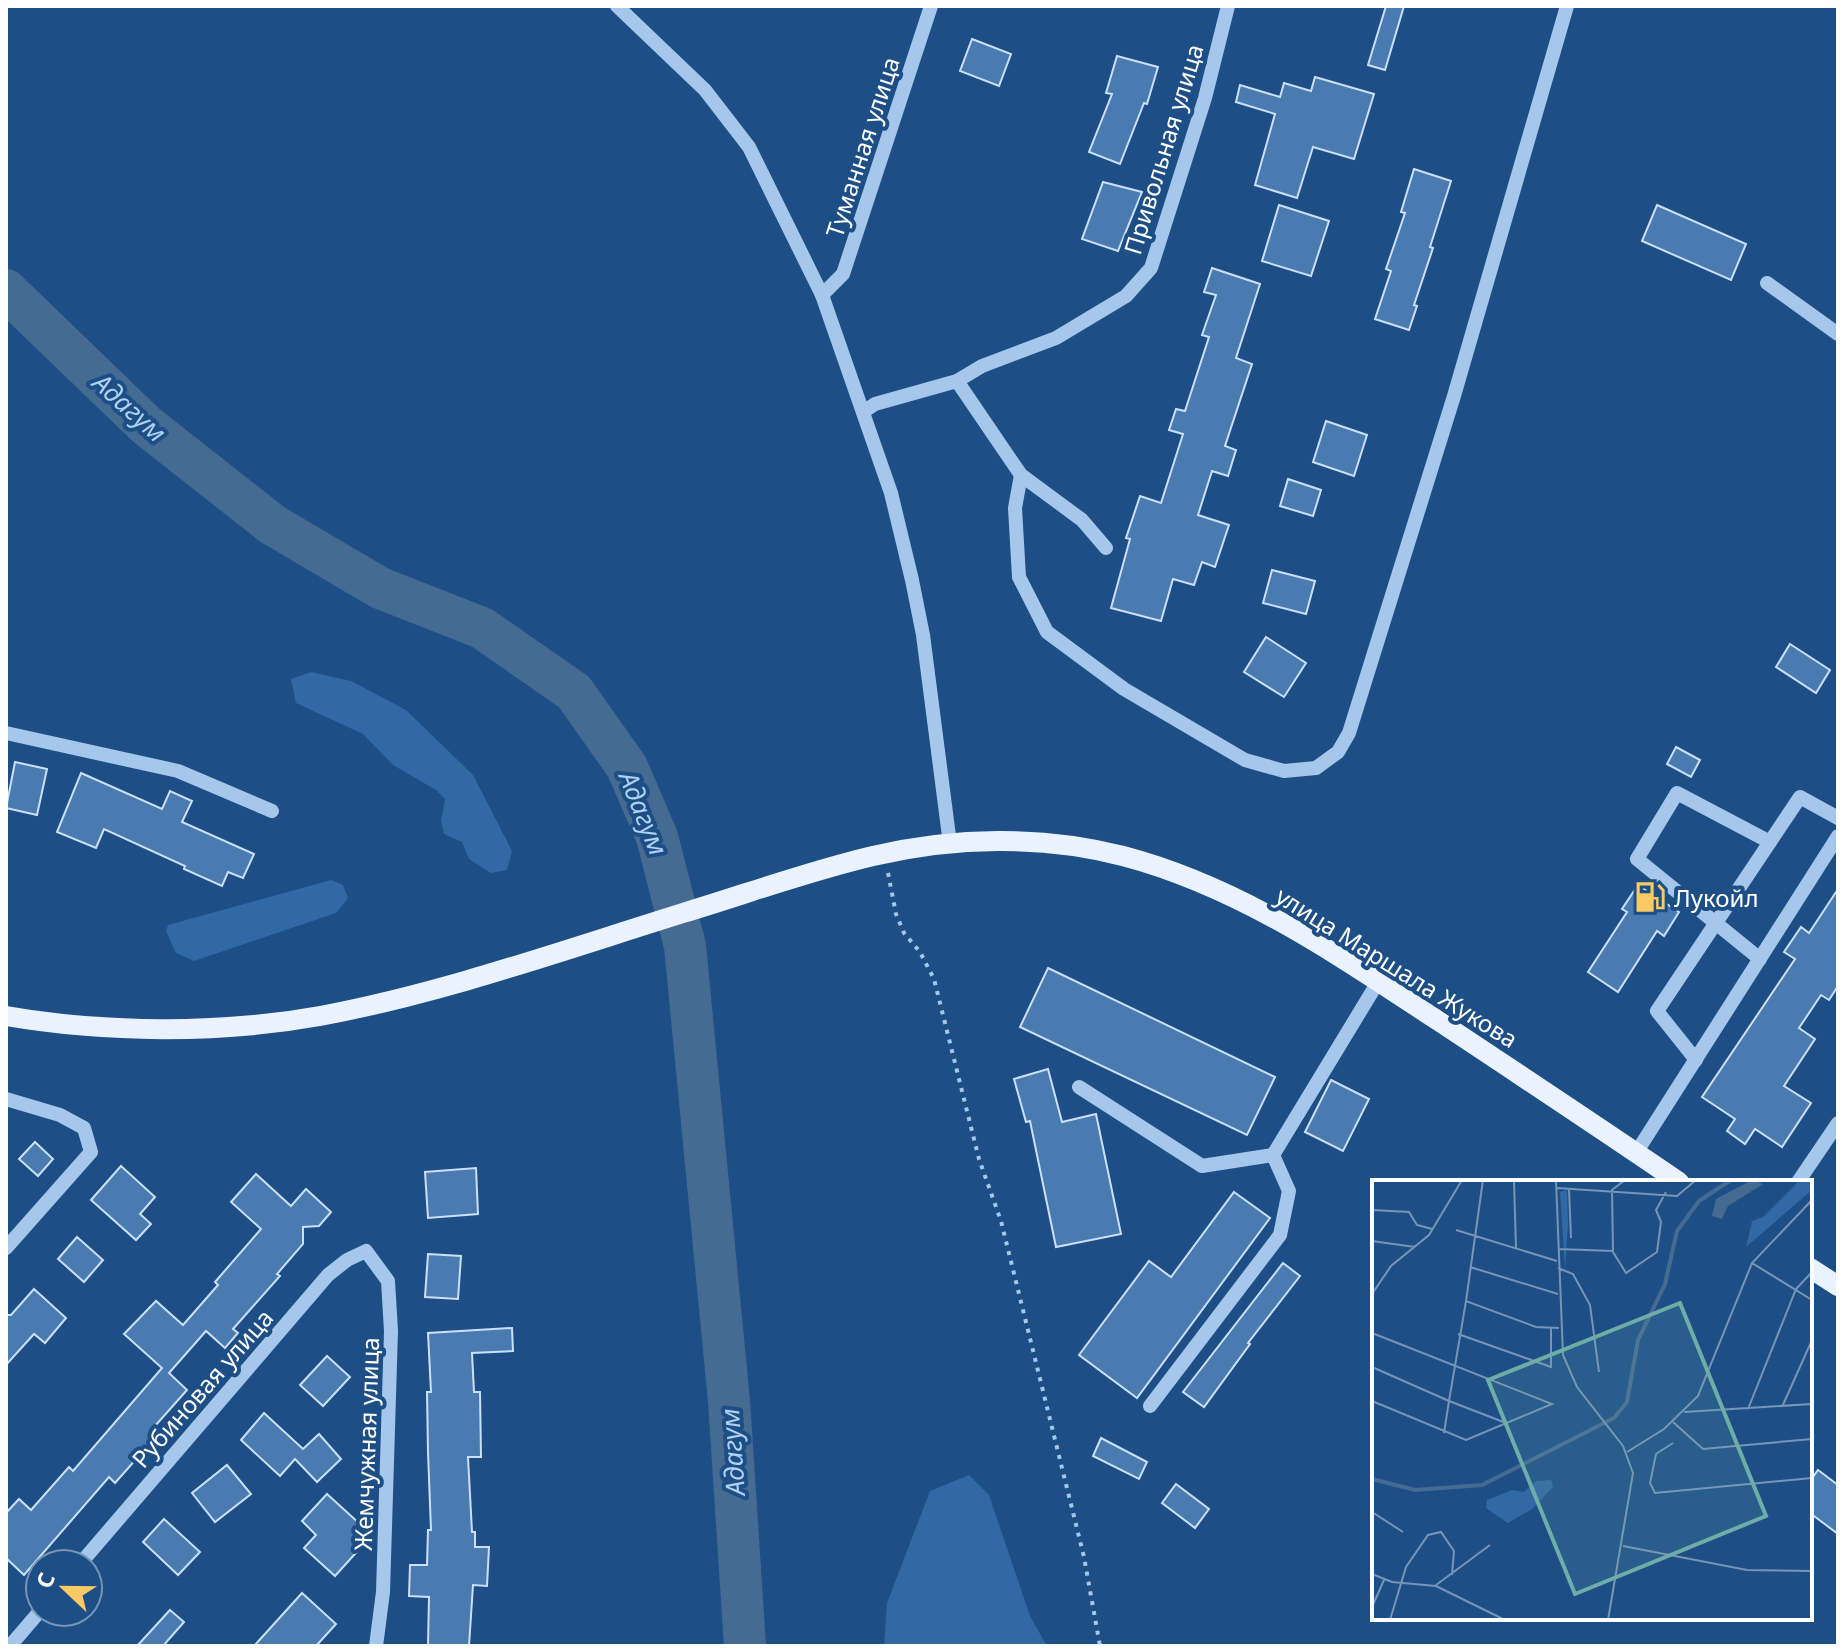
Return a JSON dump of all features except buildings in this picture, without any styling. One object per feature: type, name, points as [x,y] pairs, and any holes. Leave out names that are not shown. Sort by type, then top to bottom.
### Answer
[{"type":"main road","name":"улица Маршала Жукова","points":[[6,1016],[39,1022],[143,1030],[317,1016],[489,973],[873,856],[995,840],[1062,845],[1120,855],[1192,877],[1272,916],[1347,960],[1676,1180]]},
{"type":"main road","points":[[1812,1269],[1838,1286]]},
{"type":"street","points":[[617,6],[705,90],[749,147],[822,295],[891,493],[915,594],[950,844]]},
{"type":"street","name":"Туманная улица","points":[[822,295],[843,274],[931,6]]},
{"type":"street","name":"Привольная улица","points":[[863,412],[875,404],[957,381],[982,366],[1056,338],[1126,296],[1151,268],[1205,98],[1228,6]]},
{"type":"street","points":[[1021,475],[1015,508],[1019,577],[1047,632],[1124,689],[1245,760],[1284,771],[1316,768],[1338,752],[1349,733],[1454,396],[1567,6]]},
{"type":"street","points":[[1767,283],[1838,334]]},
{"type":"street","points":[[957,381],[1021,475],[1082,520],[1106,548]]},
{"type":"street","points":[[6,733],[178,771],[272,811]]},
{"type":"street","points":[[1760,959],[1637,859],[1677,793],[1770,842]]},
{"type":"street","points":[[1696,1060],[1657,1011],[1800,797],[1838,818]]},
{"type":"street","points":[[1636,1153],[1838,836]]},
{"type":"street","points":[[1079,1087],[1202,1166],[1273,1155],[1378,982]]},
{"type":"street","points":[[6,1099],[60,1115],[84,1128],[91,1152],[6,1248]]},
{"type":"street","points":[[1799,1180],[1838,1123]]},
{"type":"street","points":[[1150,1406],[1280,1235],[1289,1191],[1273,1155]]},
{"type":"street","name":"Рубиновая улица","points":[[94,1548],[328,1275],[347,1260],[366,1251]]},
{"type":"street","name":"Жемчужная улица","points":[[366,1251],[388,1281],[391,1331],[383,1592],[376,1646]]},
{"type":"street","points":[[10,1646],[25,1628]]},
{"type":"path","points":[[888,873],[896,914],[904,933],[920,952],[934,979],[979,1159],[1001,1221],[1084,1557],[1100,1646]]},
{"type":"shaded area","points":[[311,672],[351,681],[406,710],[473,775],[512,851],[507,870],[491,873],[469,859],[462,842],[444,834],[441,821],[445,799],[436,790],[393,765],[363,734],[296,703],[291,679]]},
{"type":"shaded area","points":[[331,880],[343,885],[348,898],[336,913],[194,961],[176,953],[166,931],[168,925]]},
{"type":"shaded area","points":[[969,1475],[989,1495],[1030,1616],[1047,1646],[884,1646],[887,1603],[930,1491]]},
{"type":"waterway","name":"Адагум","points":[[6,290],[146,425],[273,525],[380,588],[482,628],[574,692],[627,767],[657,837],[685,946],[729,1401],[745,1646]]},
{"type":"place","name":"Лукойл","points":[[1650,897]]}]
